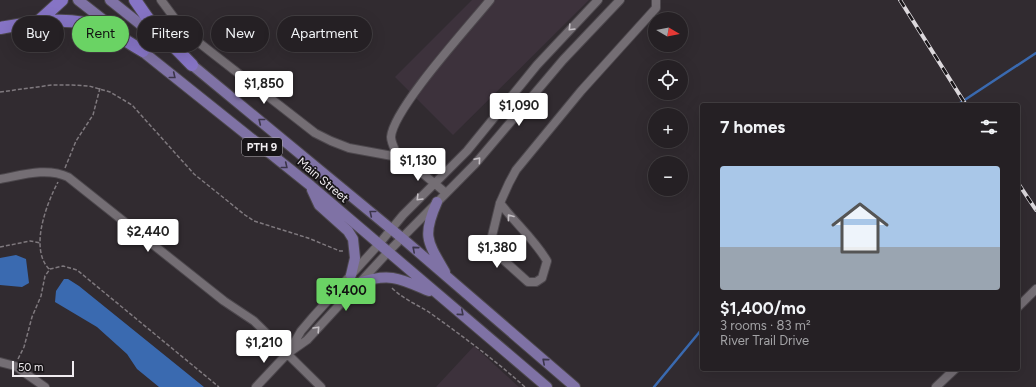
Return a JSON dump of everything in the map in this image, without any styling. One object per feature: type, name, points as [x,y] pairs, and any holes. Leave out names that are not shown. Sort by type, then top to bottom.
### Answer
[{"type":"highway","points":[[44,16],[62,0]]},
{"type":"highway","points":[[135,0],[151,23],[192,65]]},
{"type":"highway","points":[[64,20],[85,23],[103,28],[137,48]]},
{"type":"highway","points":[[0,28],[12,26]]},
{"type":"main road","name":"Main Street","points":[[78,0],[137,46]]},
{"type":"main road","name":"Main Street","points":[[110,0],[192,65],[392,229],[570,385]]},
{"type":"main road","name":"Main Street","points":[[144,52],[311,186],[547,387]]},
{"type":"main road","points":[[311,186],[319,205],[348,231],[355,247],[355,258],[351,275]]},
{"type":"main road","points":[[437,202],[428,224],[428,239],[449,279]]},
{"type":"main road","points":[[359,284],[375,277],[390,277],[403,280],[439,295]]},
{"type":"street","points":[[161,0],[184,31],[315,133],[330,141],[349,148],[398,157],[410,163],[446,193]]},
{"type":"street","points":[[398,157],[391,138],[395,124],[408,100],[490,0]]},
{"type":"street","points":[[287,354],[301,331],[434,183],[467,151],[537,65],[598,0]]},
{"type":"street","points":[[256,387],[287,354],[307,340],[388,252],[475,164],[563,60],[620,0]]},
{"type":"street","points":[[500,202],[512,220],[538,247],[547,261],[542,278],[536,282],[528,282],[498,255],[492,247],[492,236],[500,202],[516,170],[581,91],[656,8],[656,0]]},
{"type":"street","points":[[0,179],[46,172],[55,172],[68,177],[224,301],[254,321],[321,387]]},
{"type":"street","points":[[1020,305],[1036,289]]},
{"type":"street","points":[[0,362],[14,366],[29,374],[45,387]]},
{"type":"street","points":[[936,387],[953,371]]},
{"type":"path","points":[[0,92],[52,85],[89,86],[110,92],[132,105],[194,174],[254,221],[308,238],[340,252],[355,247]]},
{"type":"path","points":[[0,247],[30,242],[41,243]]},
{"type":"path","points":[[14,366],[24,347],[32,317],[41,296],[45,276],[50,269],[63,266],[77,270],[219,387]]},
{"type":"path","points":[[390,277],[390,286],[406,300],[424,309],[486,353],[525,387]]},
{"type":"shaded area","points":[[472,0],[589,0],[453,135],[395,77]]},
{"type":"shaded area","points":[[474,346],[519,387],[436,387]]},
{"type":"water","points":[[16,255],[26,259],[29,283],[22,287],[0,285],[0,258]]},
{"type":"water","points":[[64,279],[68,279],[79,286],[204,387],[159,387],[137,369],[127,354],[97,327],[55,302],[56,291]]},
{"type":"waterway","points":[[960,103],[1036,53]]},
{"type":"waterway","points":[[654,387],[700,331]]},
{"type":"railway","points":[[900,0],[965,103]]},
{"type":"railway","points":[[1020,186],[1036,210]]}]
